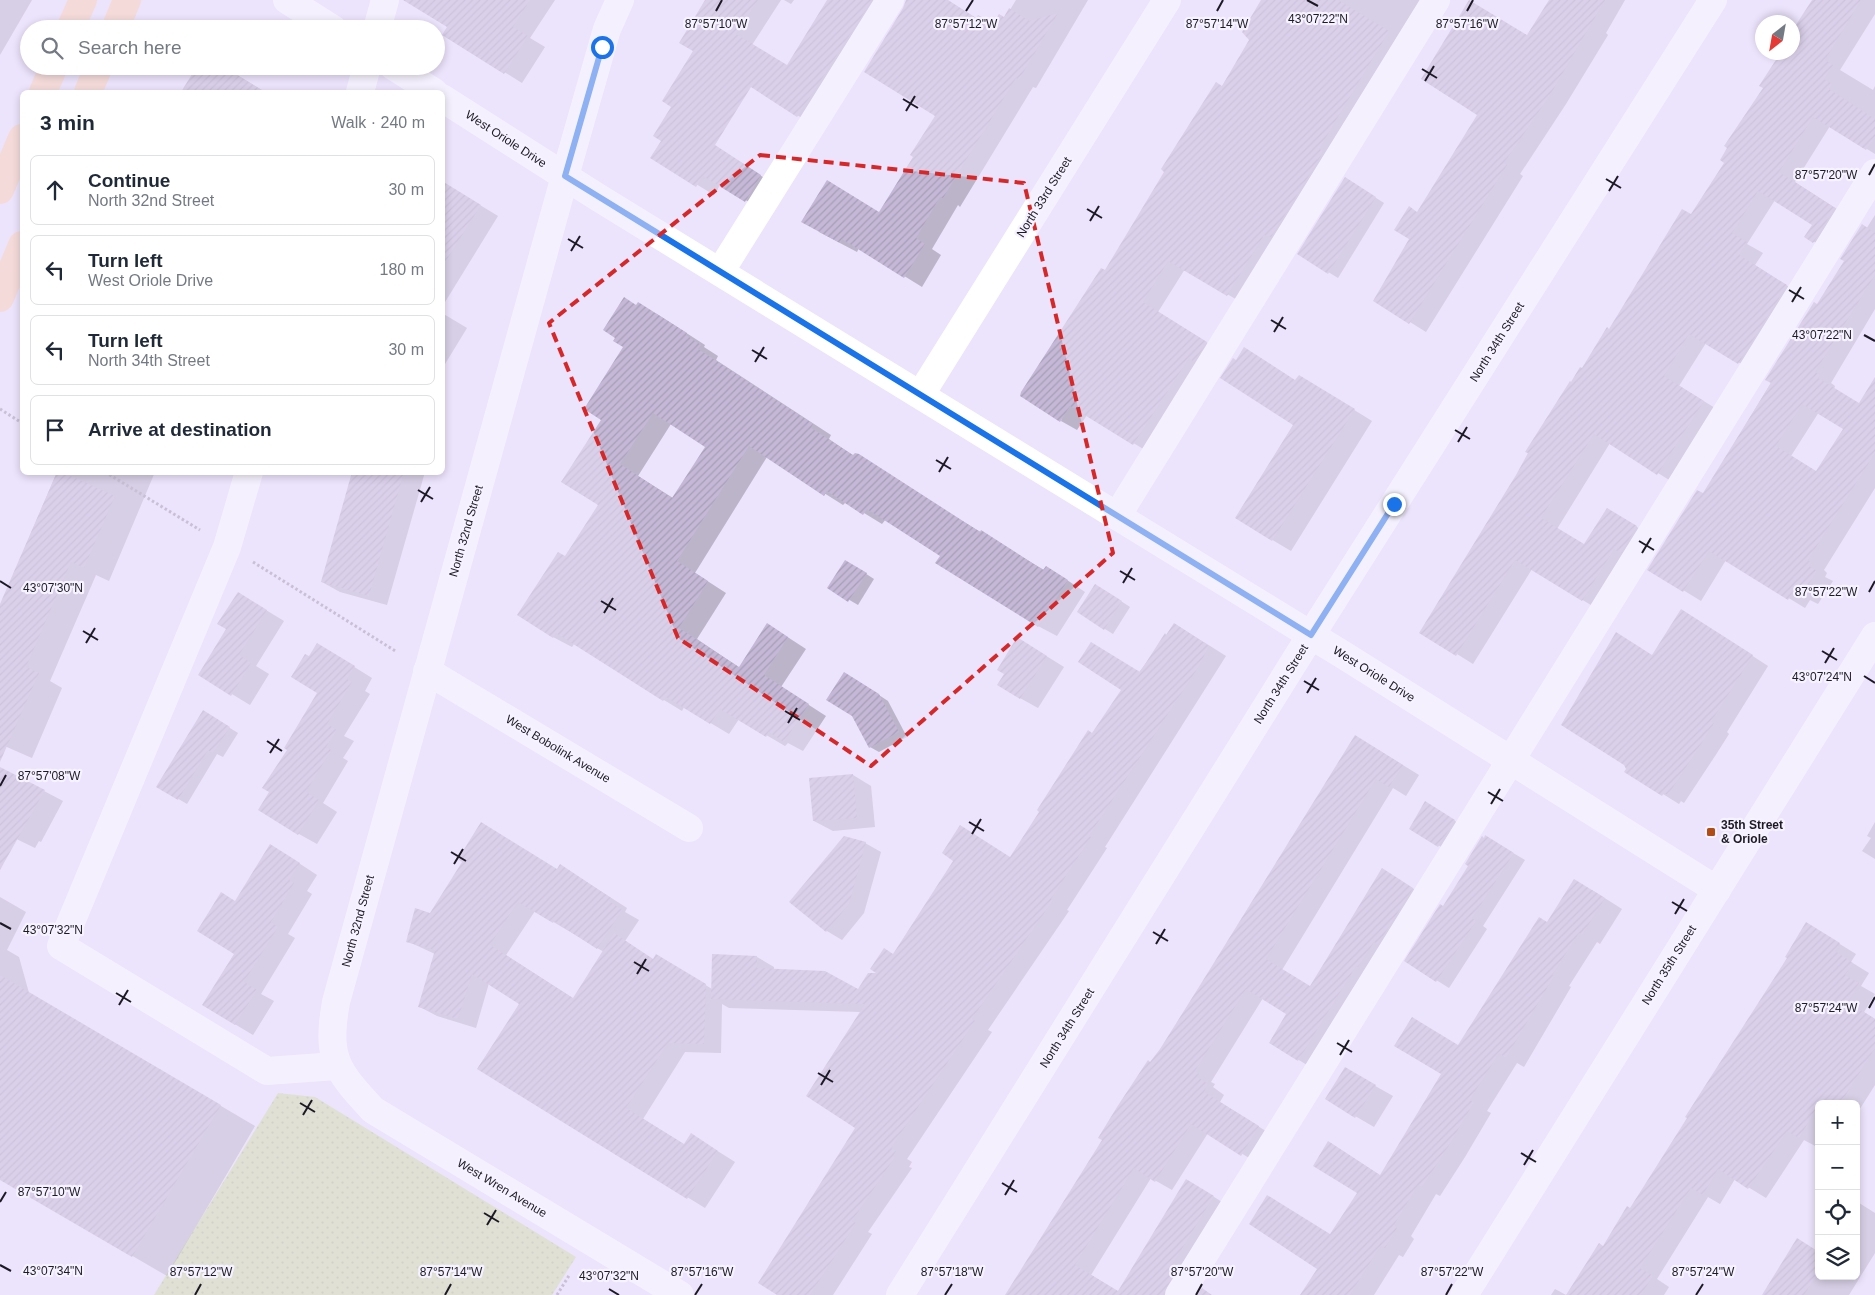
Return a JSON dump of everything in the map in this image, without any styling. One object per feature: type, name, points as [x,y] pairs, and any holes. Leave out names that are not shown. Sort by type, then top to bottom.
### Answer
[{"type":"main road","points":[[74,20],[83,0]]},
{"type":"main road","points":[[119,20],[127,0]]},
{"type":"main road","points":[[43,90],[50,75]]},
{"type":"main road","points":[[89,90],[95,75]]},
{"type":"main road","points":[[0,190],[20,143]]},
{"type":"main road","points":[[0,298],[20,250]]},
{"type":"street","points":[[287,0],[319,20]]},
{"type":"street","points":[[379,20],[385,0]]},
{"type":"street","name":"North 32nd Street","points":[[336,1066],[331,1035],[336,1002],[565,176],[607,28],[620,0]]},
{"type":"street","points":[[720,272],[890,0]]},
{"type":"street","name":"North 33rd Street","points":[[921,394],[1167,0]]},
{"type":"street","points":[[1117,516],[1436,0]]},
{"type":"street","name":"North 34th Street","points":[[900,1295],[1311,635],[1713,0]]},
{"type":"street","points":[[361,90],[365,75]]},
{"type":"street","points":[[407,75],[431,90]]},
{"type":"street","name":"West Oriole Drive","points":[[445,100],[720,272],[1311,635],[1717,890]]},
{"type":"street","points":[[1179,1295],[1875,173]]},
{"type":"street","points":[[248,475],[227,547],[61,946],[267,1071],[336,1066]]},
{"type":"street","name":"North 35th Street","points":[[1464,1295],[1875,636]]},
{"type":"street","name":"West Bobolink Avenue","points":[[427,671],[689,828]]},
{"type":"street","name":"West Wren Avenue","points":[[336,1066],[373,1110],[680,1295]]},
{"type":"path","points":[[0,409],[20,422]]},
{"type":"path","points":[[557,1295],[570,1274]]},
{"type":"highlighted area","points":[[760,155],[1024,183],[1113,553],[871,766],[678,638],[549,323]]},
{"type":"green space","points":[[278,1093],[315,1097],[576,1257],[552,1295],[154,1295]]},
{"type":"building","points":[[403,0],[530,0],[513,27],[528,36],[504,74],[445,37],[447,27],[445,26],[445,20],[436,20]]},
{"type":"building","points":[[705,0],[758,0],[736,34],[787,65],[827,0],[872,0],[797,117],[751,87],[715,145],[761,175],[745,202],[703,176],[696,187],[650,158],[661,141],[653,136],[671,107],[662,101],[693,51],[679,43]]},
{"type":"building","points":[[906,0],[948,0],[976,18],[978,15],[993,24],[999,14],[1004,17],[1009,8],[1029,21],[1058,13],[1019,80],[1016,78],[943,198],[940,197],[916,238],[925,244],[904,278],[842,239],[840,243],[801,222],[827,180],[879,212],[913,157],[910,155],[935,116],[864,72]]},
{"type":"building","points":[[1261,0],[1338,0],[1389,31],[1319,149],[1323,151],[1318,161],[1271,237],[1264,235],[1227,296],[1168,261],[1143,302],[1207,342],[1194,362],[1189,358],[1133,445],[1070,406],[1060,422],[1020,396],[1021,392],[1101,268],[1105,270],[1164,172],[1161,169],[1216,82],[1222,86],[1249,40],[1242,32]]},
{"type":"building","points":[[1469,0],[1527,35],[1549,0],[1605,0],[1550,95],[1504,163],[1507,165],[1409,324],[1373,301],[1409,239],[1394,230],[1409,206],[1417,212],[1477,115],[1421,79]]},
{"type":"building","points":[[1812,0],[1861,0],[1825,60],[1833,65],[1824,79],[1832,84],[1829,89],[1875,119],[1875,137],[1866,150],[1813,117],[1779,172],[1835,208],[1813,243],[1804,237],[1812,225],[1758,191],[1732,233],[1747,242],[1739,255],[1787,285],[1738,364],[1689,334],[1664,376],[1704,401],[1657,475],[1594,434],[1541,518],[1584,544],[1607,508],[1637,526],[1621,553],[1614,549],[1582,601],[1515,560],[1456,656],[1419,633],[1516,475],[1528,453],[1525,452],[1570,381],[1580,367],[1582,368],[1607,327],[1609,329],[1682,209],[1691,214],[1724,163],[1720,160],[1727,148],[1724,146],[1763,88],[1759,86],[1776,60],[1800,60],[1800,19]]},
{"type":"building","points":[[191,75],[238,75],[262,90],[182,90]]},
{"type":"building","points":[[1345,177],[1376,197],[1328,274],[1297,254]]},
{"type":"building","points":[[445,183],[481,205],[445,262]]},
{"type":"building","points":[[1862,224],[1875,233],[1875,275],[1815,372],[1820,375],[1818,378],[1859,403],[1875,377],[1875,453],[1808,560],[1811,562],[1809,566],[1817,571],[1801,596],[1793,591],[1788,600],[1709,551],[1683,592],[1647,570],[1697,490],[1703,493],[1771,383],[1765,380],[1814,302],[1817,304],[1844,261],[1840,259]],"holes":[[[1802,404],[1843,429],[1816,471],[1776,446]]]},
{"type":"building","points":[[624,297],[636,305],[638,302],[687,333],[686,335],[701,345],[698,349],[813,424],[811,428],[853,455],[855,453],[859,454],[1043,570],[1046,566],[1068,580],[1038,627],[935,563],[940,556],[867,509],[863,515],[827,491],[824,496],[749,446],[677,561],[708,581],[679,628],[739,667],[767,623],[788,637],[764,675],[809,704],[784,742],[769,732],[766,737],[720,709],[710,724],[666,697],[663,701],[556,633],[553,638],[517,615],[558,552],[565,556],[598,505],[561,482],[601,420],[584,409],[623,347],[613,341],[615,338],[603,330]],"holes":[[[653,413],[705,447],[672,498],[620,464]]]},
{"type":"building","points":[[1244,347],[1295,380],[1299,375],[1355,409],[1272,541],[1235,518],[1293,425],[1220,378],[1233,358],[1236,360]]},
{"type":"building","points":[[56,475],[69,475],[115,496],[84,568],[71,562],[26,667],[39,673],[0,762],[0,604]]},
{"type":"building","points":[[351,475],[403,475],[369,596],[321,582]]},
{"type":"building","points":[[845,560],[867,573],[848,602],[827,588]]},
{"type":"building","points":[[1095,584],[1122,601],[1104,630],[1077,612]]},
{"type":"building","points":[[238,592],[267,610],[239,655],[251,663],[231,696],[198,675],[226,629],[217,624]]},
{"type":"building","points":[[1681,609],[1753,655],[1711,722],[1714,723],[1701,744],[1668,795],[1664,793],[1662,796],[1624,772],[1626,769],[1624,765],[1561,725],[1616,632],[1652,655]]},
{"type":"building","points":[[1174,623],[1209,646],[1199,666],[1089,836],[1091,837],[1051,899],[1053,900],[972,1019],[975,1021],[891,1148],[896,1151],[893,1156],[895,1157],[852,1221],[856,1223],[810,1295],[777,1295],[758,1283],[855,1128],[806,1096],[865,1004],[711,999],[712,954],[757,956],[757,968],[825,971],[858,989],[868,973],[876,973],[870,969],[884,948],[893,954],[953,861],[942,853],[960,825],[1010,857],[1039,812],[1037,810],[1088,730],[1092,733],[1121,690],[1078,662],[1091,642],[1140,672],[1165,633],[1166,635]]},
{"type":"building","points":[[1017,637],[1047,656],[1020,699],[997,685],[1004,674],[997,670]]},
{"type":"building","points":[[317,643],[355,666],[347,679],[352,682],[327,724],[337,730],[326,747],[331,750],[306,792],[319,800],[298,835],[258,810],[269,792],[262,788],[287,750],[284,748],[317,693],[291,677],[305,654],[309,656]]},
{"type":"building","points":[[844,672],[879,694],[899,732],[869,748],[852,716],[826,700]]},
{"type":"building","points":[[203,710],[230,727],[213,753],[208,750],[178,800],[156,787]]},
{"type":"building","points":[[1355,735],[1403,765],[1389,787],[1376,779],[1266,959],[1310,986],[1382,868],[1413,888],[1378,944],[1374,942],[1358,967],[1356,966],[1298,1061],[1269,1043],[1286,1014],[1246,989],[1195,1071],[1199,1074],[1197,1077],[1208,1084],[1204,1092],[1259,1126],[1241,1156],[1191,1124],[1155,1182],[1134,1168],[1075,1265],[1118,1291],[1186,1179],[1214,1196],[1170,1268],[1175,1272],[1163,1295],[1005,1295],[1102,1140],[1098,1138],[1117,1107],[1148,1060],[1150,1062],[1160,1049]]},
{"type":"building","points":[[0,767],[45,790],[0,870]]},
{"type":"building","points":[[853,774],[857,818],[813,821],[809,778]]},
{"type":"building","points":[[1425,801],[1455,820],[1438,847],[1409,829]]},
{"type":"building","points":[[481,822],[557,869],[560,864],[611,898],[609,901],[622,910],[597,949],[554,921],[553,923],[518,902],[490,945],[573,998],[614,933],[653,959],[656,954],[706,984],[704,1044],[668,1043],[626,1108],[684,1144],[691,1133],[718,1151],[687,1199],[477,1069],[519,1004],[472,974],[458,1019],[418,1007],[435,950],[406,942],[415,908],[430,913],[462,862],[458,859]]},
{"type":"building","points":[[1485,835],[1514,853],[1472,918],[1476,921],[1436,982],[1404,961],[1440,904],[1443,906],[1468,866],[1465,864],[1482,836],[1484,838]]},
{"type":"building","points":[[844,836],[866,842],[849,904],[826,932],[789,902]]},
{"type":"building","points":[[270,844],[300,863],[289,880],[294,883],[271,922],[278,927],[244,982],[257,990],[235,1025],[202,1005],[234,954],[197,931],[221,892],[235,901]]},
{"type":"building","points":[[1574,879],[1605,898],[1582,935],[1579,933],[1552,975],[1554,976],[1506,1058],[1499,1053],[1470,1100],[1474,1102],[1448,1147],[1422,1187],[1418,1185],[1394,1225],[1397,1228],[1385,1248],[1381,1246],[1379,1248],[1350,1295],[1300,1295],[1317,1269],[1249,1224],[1267,1195],[1330,1234],[1357,1193],[1313,1166],[1328,1141],[1380,1175],[1441,1074],[1394,1046],[1412,1017],[1458,1045],[1539,917],[1547,922]]},
{"type":"building","points":[[1806,922],[1840,943],[1835,951],[1853,963],[1845,975],[1859,983],[1848,1002],[1875,1019],[1875,1048],[1842,1100],[1815,1100],[1815,1111],[1799,1138],[1787,1131],[1748,1189],[1718,1169],[1703,1195],[1691,1188],[1640,1268],[1653,1276],[1641,1295],[1566,1295],[1599,1243],[1603,1246],[1627,1206],[1630,1208],[1687,1118],[1685,1117],[1787,958],[1785,957]]},
{"type":"building","points":[[0,975],[221,1105],[132,1257],[0,1180]]},
{"type":"building","points":[[1345,1067],[1376,1085],[1355,1118],[1325,1099]]},
{"type":"building","points":[[1797,1238],[1815,1249],[1815,1277],[1804,1295],[1762,1295]]},
{"type":"building","points":[[1202,1288],[1212,1295],[1197,1295]]},
{"type":"place","name":"35th Street & Oriole","points":[[1711,832]]},
{"type":"route","points":[[602,47],[565,176],[1311,635],[1394,504]]}]
